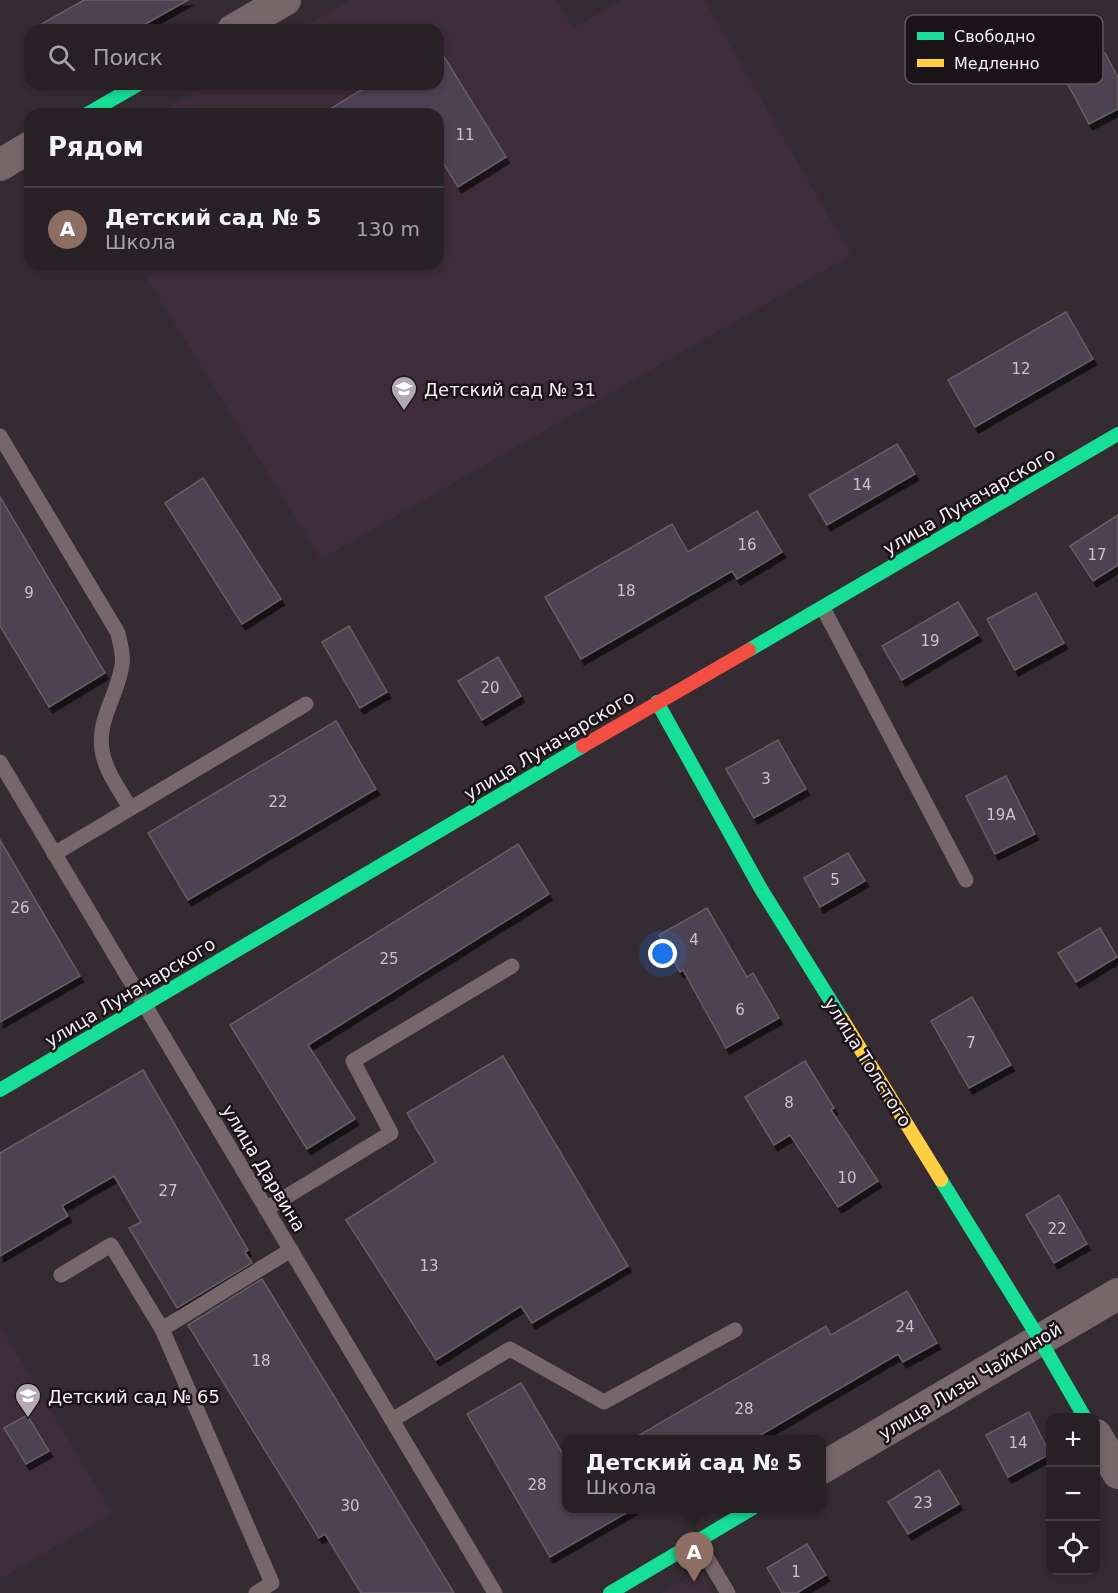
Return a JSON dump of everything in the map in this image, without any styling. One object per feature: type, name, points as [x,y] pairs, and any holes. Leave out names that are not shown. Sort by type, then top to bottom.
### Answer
[{"type":"street","points":[[243,24],[285,0]]},
{"type":"street","points":[[97,108],[129,90]]},
{"type":"street","name":"улица Луначарского","points":[[0,1090],[657,702],[823,608],[1118,434]]},
{"type":"street","name":"улица Толстого","points":[[657,702],[761,889],[1040,1340],[1082,1413]]},
{"type":"street","name":"улица Лизы Чайкиной","points":[[826,1466],[1118,1294]]},
{"type":"street","points":[[1100,1443],[1118,1473]]},
{"type":"street","points":[[610,1593],[746,1513]]},
{"type":"lane","points":[[2,446],[118,633],[122,664],[101,731],[102,751],[110,775],[130,808]]},
{"type":"lane","points":[[823,608],[966,880]]},
{"type":"lane","points":[[54,854],[306,704]]},
{"type":"lane","name":"улица Дарвина","points":[[0,762],[495,1593]]},
{"type":"lane","points":[[266,1209],[391,1133],[353,1060],[512,966]]},
{"type":"lane","points":[[61,1275],[111,1245],[162,1329],[272,1584],[256,1593]]},
{"type":"lane","points":[[162,1329],[291,1250]]},
{"type":"lane","points":[[392,1420],[510,1349],[604,1402],[735,1330]]},
{"type":"lane","points":[[698,1541],[728,1593]]},
{"type":"shaded area","name":"Детский сад № 31","points":[[350,0],[556,0],[573,28],[622,0],[704,0],[851,255],[321,559],[142,270],[444,270],[444,108],[167,108],[198,90],[444,90],[444,24],[309,24]]},
{"type":"shaded area","name":"Детский сад № 65","points":[[0,1326],[112,1513],[0,1579]]},
{"type":"shaded area","points":[[701,1570],[714,1593],[661,1593]]},
{"type":"building","points":[[84,0],[188,0],[146,24],[42,24]]},
{"type":"building","points":[[1105,53],[1118,77],[1118,109],[1089,124],[1068,84],[1103,84],[1103,54]]},
{"type":"building","points":[[444,57],[506,157],[458,187],[444,165],[444,108],[332,108],[361,90],[444,90]]},
{"type":"building","points":[[1066,312],[1093,359],[975,427],[948,380]]},
{"type":"building","points":[[897,444],[915,474],[827,525],[809,495]]},
{"type":"building","points":[[203,478],[281,599],[242,624],[165,503]]},
{"type":"building","points":[[0,497],[105,673],[49,707],[0,626]]},
{"type":"building","points":[[757,511],[782,552],[737,579],[732,571],[581,659],[545,597],[672,524],[688,552]]},
{"type":"building","points":[[1118,515],[1118,565],[1093,581],[1070,546]]},
{"type":"building","points":[[1036,593],[1064,643],[1015,670],[987,619]]},
{"type":"building","points":[[958,602],[978,635],[902,680],[882,646]]},
{"type":"building","points":[[349,626],[387,692],[360,708],[322,642]]},
{"type":"building","points":[[498,657],[521,696],[482,720],[458,681]]},
{"type":"building","points":[[336,721],[376,789],[188,900],[148,833]]},
{"type":"building","points":[[778,740],[806,789],[754,818],[726,769]]},
{"type":"building","points":[[1006,776],[1035,834],[995,854],[966,796]]},
{"type":"building","points":[[0,840],[80,976],[0,1022]]},
{"type":"building","points":[[518,844],[549,894],[308,1045],[355,1119],[307,1149],[230,1025]]},
{"type":"building","points":[[848,853],[865,881],[820,907],[804,878]]},
{"type":"building","points":[[707,908],[747,977],[753,973],[779,1018],[726,1048],[683,970],[680,972],[659,935]]},
{"type":"building","points":[[1100,928],[1117,957],[1076,982],[1058,953]]},
{"type":"building","points":[[972,997],[1011,1065],[969,1088],[931,1021]]},
{"type":"building","points":[[503,1056],[628,1266],[532,1323],[521,1306],[436,1360],[346,1220],[436,1162],[407,1113]]},
{"type":"building","points":[[805,1061],[834,1108],[831,1110],[878,1181],[838,1207],[790,1135],[774,1145],[745,1097]]},
{"type":"building","points":[[143,1070],[248,1250],[245,1252],[252,1263],[177,1308],[129,1228],[141,1222],[114,1176],[62,1206],[68,1216],[0,1256],[0,1153]]},
{"type":"building","points":[[1059,1195],[1087,1244],[1054,1263],[1026,1215]]},
{"type":"building","points":[[262,1279],[454,1593],[361,1593],[325,1534],[319,1538],[188,1325]]},
{"type":"building","points":[[907,1291],[937,1343],[903,1362],[898,1354],[760,1435],[640,1435],[826,1326],[831,1335]]},
{"type":"building","points":[[521,1383],[562,1453],[562,1513],[626,1513],[550,1557],[467,1414]]},
{"type":"building","points":[[1029,1412],[1046,1446],[1046,1456],[1008,1477],[986,1435]]},
{"type":"building","points":[[27,1415],[49,1451],[26,1464],[4,1428]]},
{"type":"building","points":[[939,1470],[959,1504],[908,1534],[888,1502]]},
{"type":"building","points":[[807,1544],[826,1575],[797,1593],[782,1593],[767,1568]]},
{"type":"traffic: fast","points":[[97,108],[129,90]]},
{"type":"traffic: fast","points":[[749,650],[1118,434]]},
{"type":"traffic: fast","points":[[657,702],[761,889],[842,1019]]},
{"type":"traffic: fast","points":[[0,1090],[583,746]]},
{"type":"traffic: fast","points":[[941,1180],[1082,1413]]},
{"type":"traffic: fast","points":[[610,1593],[745,1513]]},
{"type":"traffic: slow","points":[[842,1019],[941,1180]]},
{"type":"traffic: jam","points":[[583,746],[749,650]]},
{"type":"place","name":"Детский сад № 31","points":[[404,412]]},
{"type":"place","name":"Детский сад № 65","points":[[28,1419]]},
{"type":"place","name":"Детский сад № 5","points":[[694,1582]]}]
